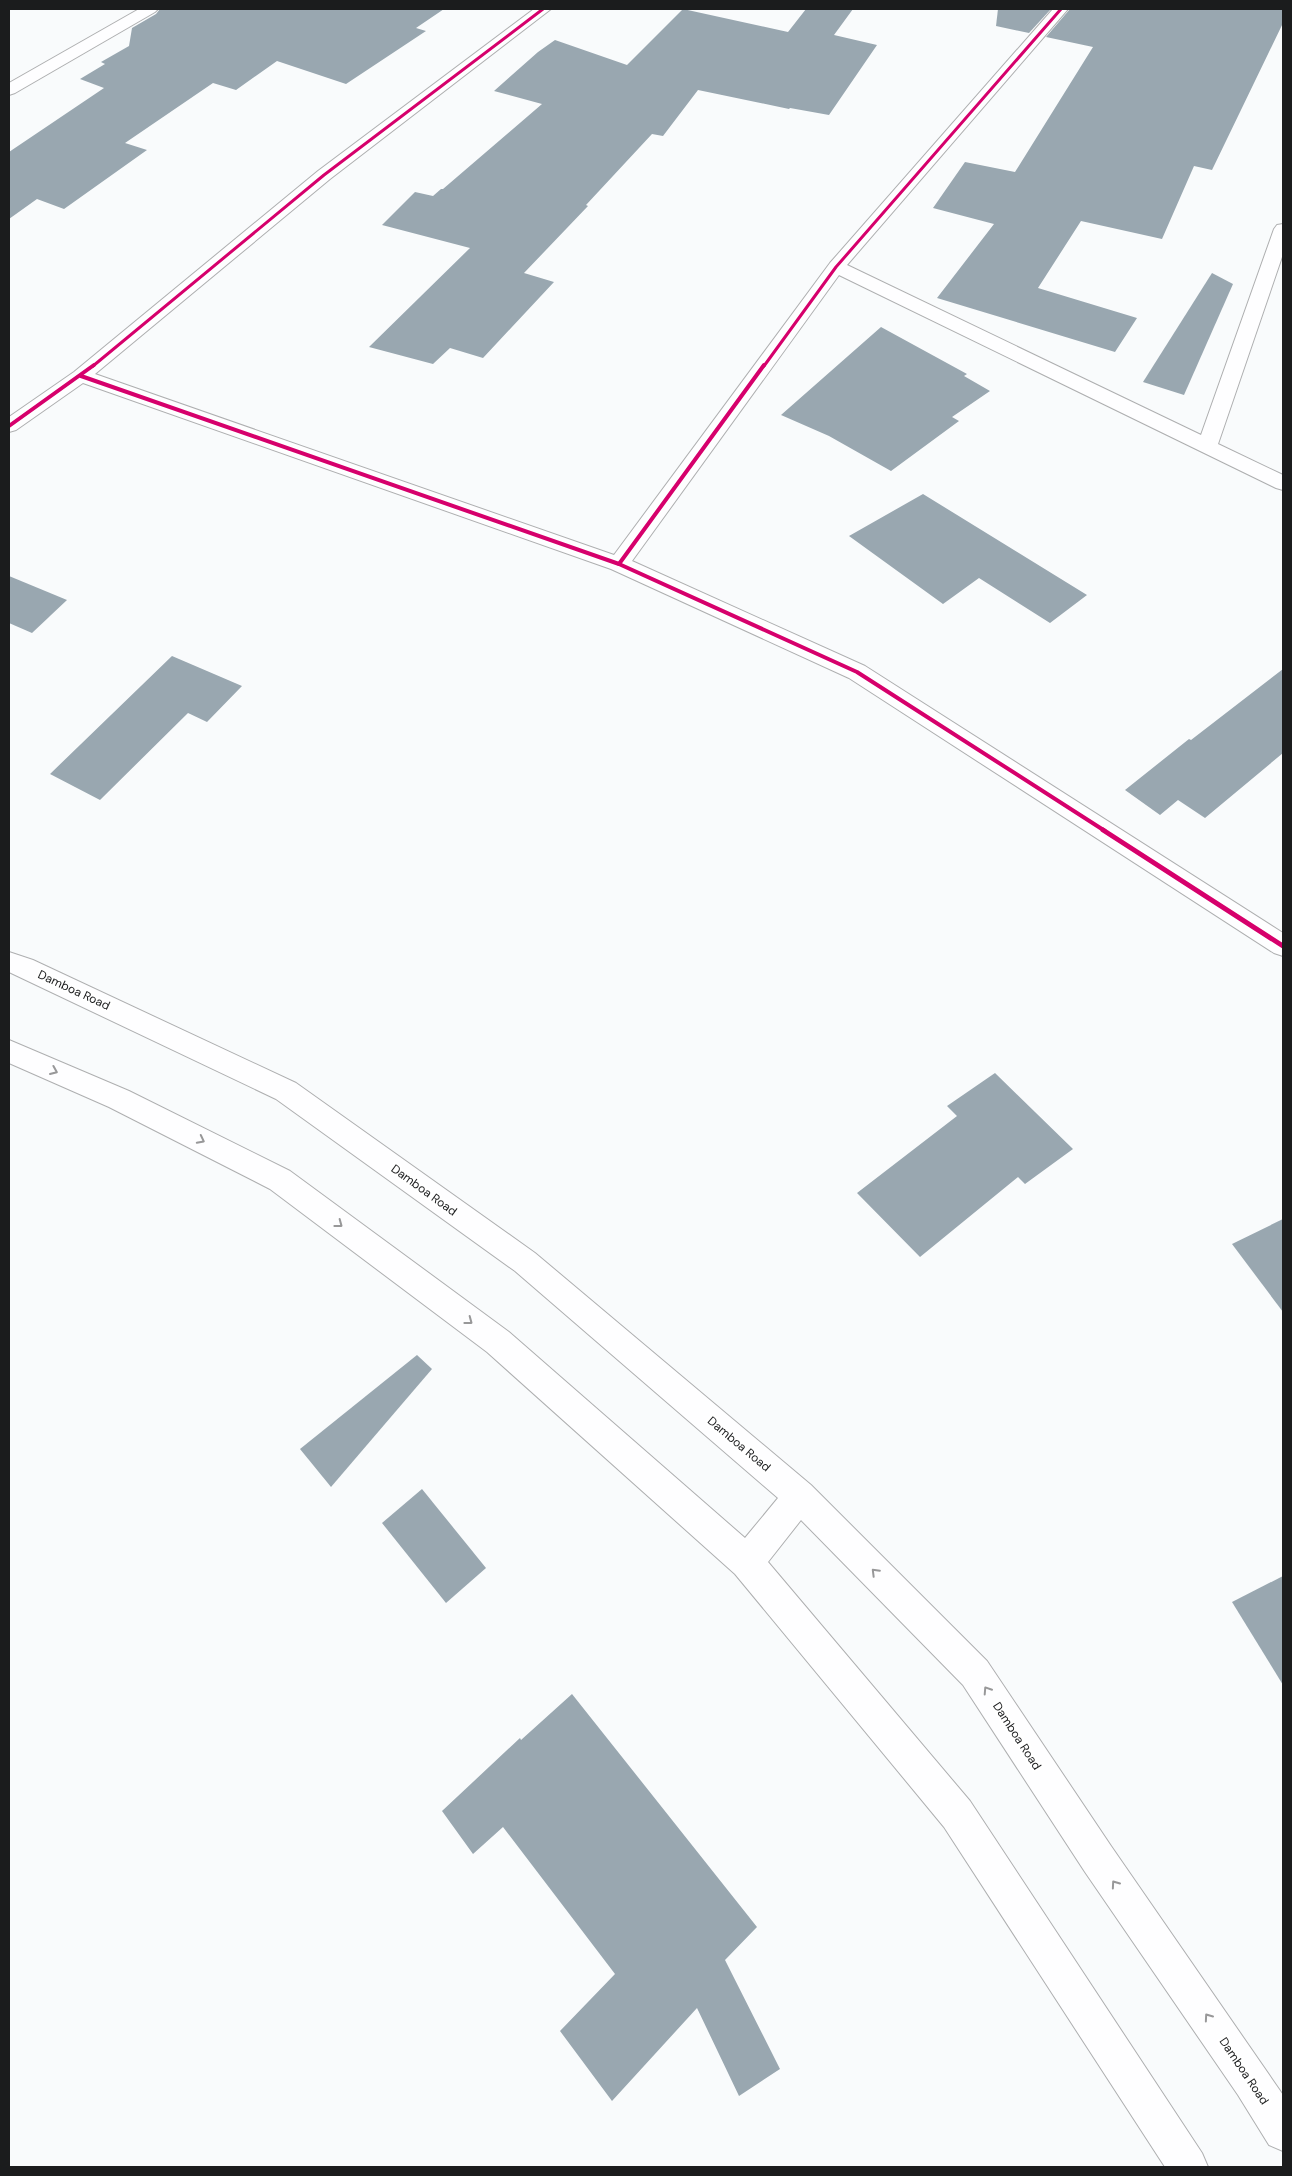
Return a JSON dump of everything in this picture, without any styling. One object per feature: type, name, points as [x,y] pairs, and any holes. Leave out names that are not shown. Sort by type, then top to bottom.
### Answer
[{"type":"street","points":[[9,90],[150,9]]},
{"type":"street","points":[[9,426],[81,376],[324,175],[543,9]]},
{"type":"street","points":[[619,564],[836,267],[1061,9]]},
{"type":"street","points":[[1207,446],[1283,229]]},
{"type":"street","points":[[836,267],[1283,483]]},
{"type":"street","points":[[81,376],[619,564],[857,672],[1283,946]]},
{"type":"street","name":"Damboa Road","points":[[9,962],[24,967],[286,1091],[525,1262],[800,1496],[976,1673],[1098,1859],[1252,2081],[1283,2131]]},
{"type":"street","points":[[9,1052],[119,1099],[280,1180],[498,1342],[747,1562],[957,1814],[1188,2167]]},
{"type":"street","points":[[747,1562],[800,1496]]},
{"type":"building","points":[[160,9],[444,9],[416,28],[426,31],[346,84],[277,61],[236,90],[213,83],[125,143],[147,150],[64,209],[37,199],[9,219],[9,152],[104,88],[80,79],[105,64],[101,62],[129,46],[132,28],[156,14]]},
{"type":"building","points":[[683,9],[788,32],[806,9],[853,9],[834,35],[877,45],[829,115],[789,109],[698,90],[663,136],[652,134],[586,205],[588,206],[524,273],[554,282],[483,358],[450,348],[433,364],[369,347],[470,248],[382,225],[415,192],[433,196],[443,189],[542,104],[494,91],[538,52],[555,40],[627,65]]},
{"type":"building","points":[[998,9],[1051,9],[1029,33],[996,26]]},
{"type":"building","points":[[1070,9],[1283,9],[1283,23],[1212,170],[1194,166],[1162,239],[1081,221],[1038,288],[1137,318],[1115,352],[937,298],[994,224],[933,208],[965,162],[1015,172],[1093,47],[1046,37]]},
{"type":"building","points":[[1212,273],[1233,284],[1184,395],[1143,382]]},
{"type":"building","points":[[881,327],[967,374],[964,376],[990,391],[952,417],[959,421],[891,471],[829,436],[781,415]]},
{"type":"building","points":[[923,494],[1087,595],[1050,623],[979,578],[943,604],[849,536]]},
{"type":"building","points":[[9,576],[67,600],[32,633],[9,623]]},
{"type":"building","points":[[172,656],[242,686],[207,722],[188,713],[100,800],[50,774]]},
{"type":"building","points":[[1283,669],[1283,753],[1205,818],[1178,800],[1160,815],[1125,790],[1189,739],[1191,740]]},
{"type":"building","points":[[995,1073],[1073,1149],[1025,1184],[1018,1177],[920,1257],[857,1193],[957,1116],[947,1106]]},
{"type":"building","points":[[1283,1219],[1283,1312],[1232,1244]]},
{"type":"building","points":[[417,1355],[432,1369],[331,1487],[300,1449]]},
{"type":"building","points":[[422,1489],[486,1568],[446,1603],[382,1523]]},
{"type":"building","points":[[1283,1576],[1283,1685],[1232,1602]]},
{"type":"building","points":[[572,1694],[757,1927],[725,1960],[780,2069],[739,2096],[697,2008],[612,2101],[560,2031],[615,1974],[503,1827],[473,1854],[442,1811],[520,1738],[521,1740]]},
{"type":"cycle path","points":[[9,426],[81,376],[324,175],[543,9]]},
{"type":"cycle path","points":[[619,564],[836,267],[1061,9]]},
{"type":"cycle path","points":[[81,376],[619,564],[857,672],[1283,946]]}]
